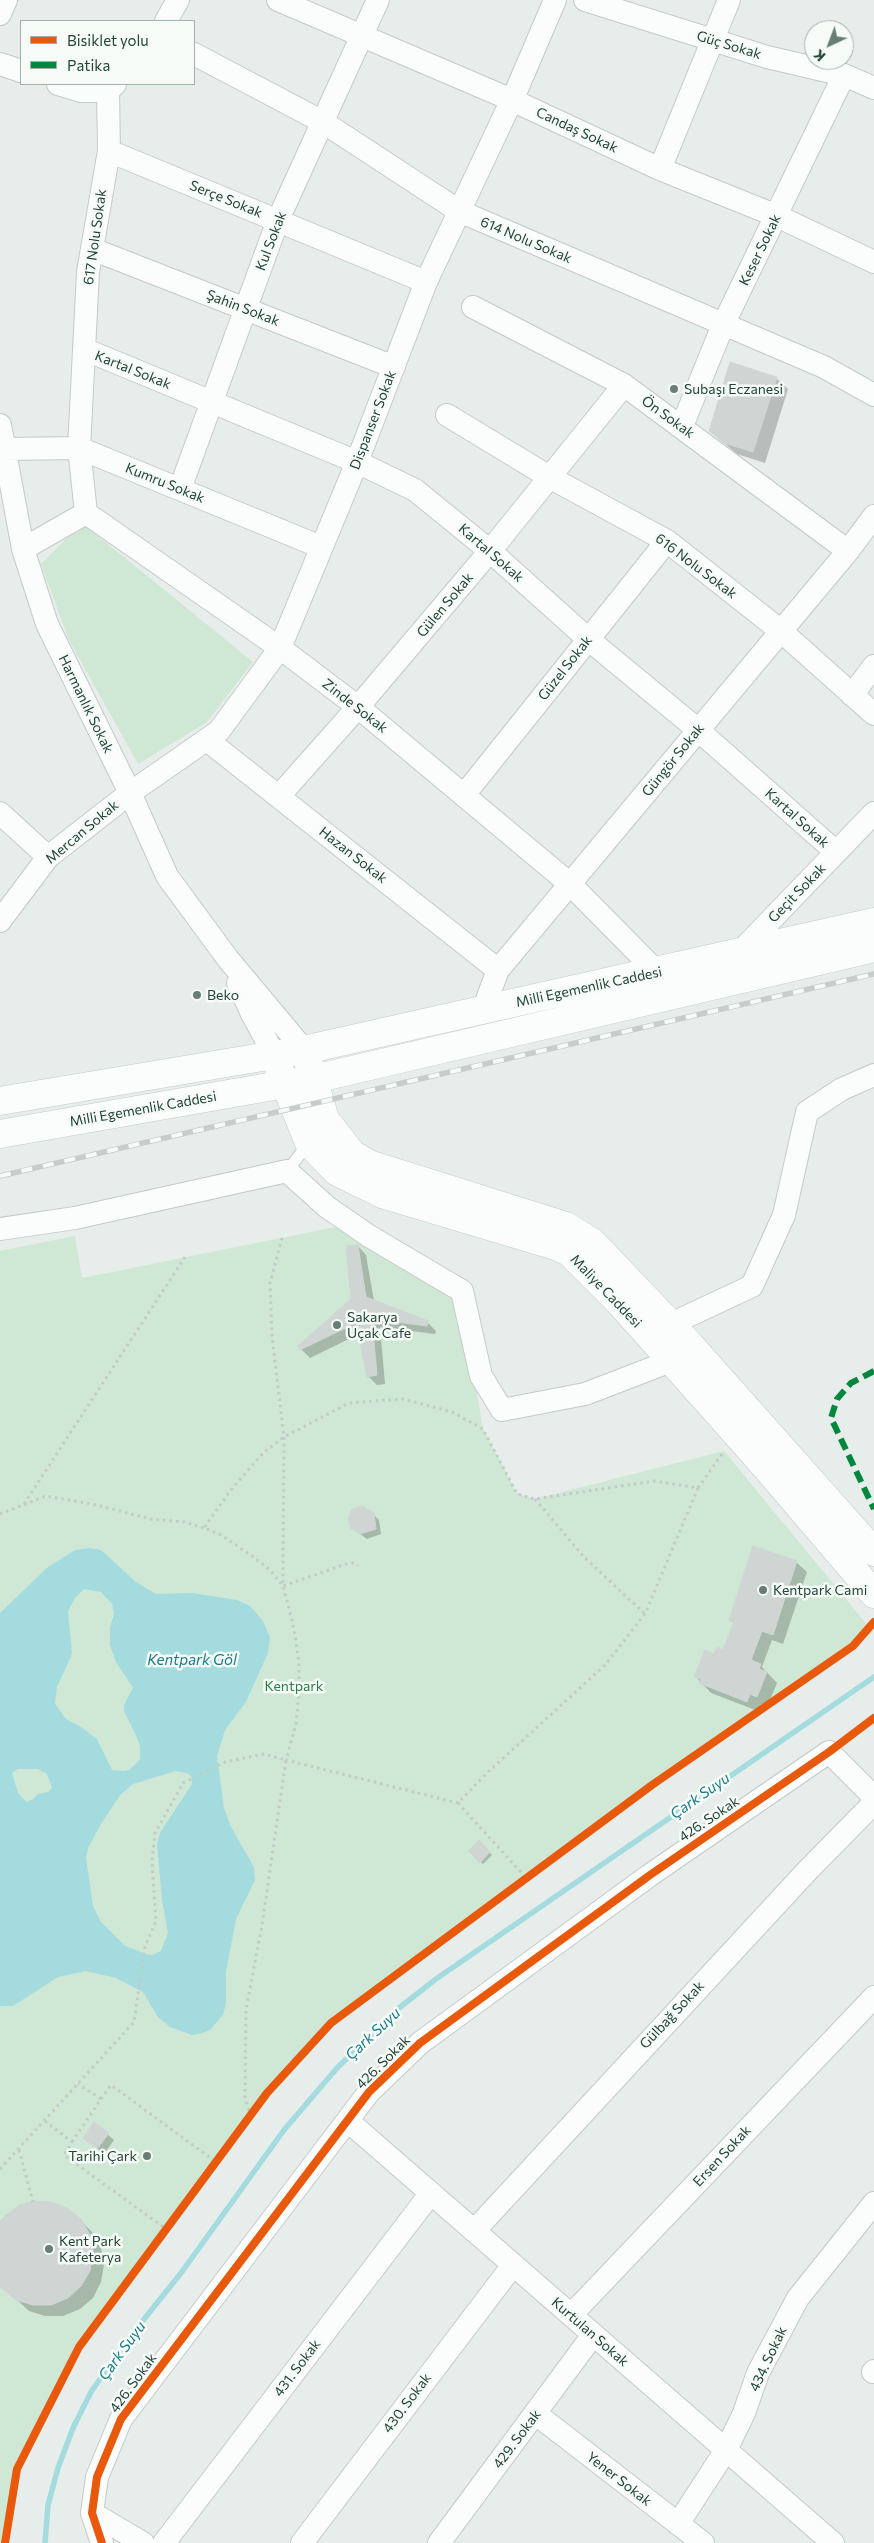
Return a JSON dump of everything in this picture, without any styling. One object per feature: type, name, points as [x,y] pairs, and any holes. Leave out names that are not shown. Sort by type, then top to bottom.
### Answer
[{"type":"main road","name":"Milli Egemenlik Caddesi","points":[[275,1056],[874,922]]},
{"type":"main road","name":"Milli Egemenlik Caddesi","points":[[0,1134],[314,1079],[874,948]]},
{"type":"main road","name":"Maliye Caddesi","points":[[304,1050],[325,1119],[352,1154],[368,1164],[566,1226],[592,1242],[659,1329],[671,1361],[874,1594]]},
{"type":"main road","name":"Maliye Caddesi","points":[[275,1056],[309,1143],[337,1172],[366,1187],[402,1201],[556,1246],[569,1252],[659,1329],[874,1552]]},
{"type":"main road","points":[[0,1101],[275,1056]]},
{"type":"street","points":[[0,14],[6,0]]},
{"type":"street","points":[[167,20],[178,0]]},
{"type":"street","name":"Candaş Sokak","points":[[278,0],[512,100],[660,169],[777,216],[874,262]]},
{"type":"street","name":"Kul Sokak","points":[[180,489],[278,220],[378,0]]},
{"type":"street","name":"Dispanser Sokak","points":[[130,793],[220,731],[280,648],[357,462],[426,282],[512,100],[555,0]]},
{"type":"street","name":"Güç Sokak","points":[[585,0],[767,57],[844,75],[874,88]]},
{"type":"street","points":[[660,169],[729,0]]},
{"type":"street","name":"614 Nolu Sokak","points":[[195,55],[323,122],[459,211],[824,367],[874,395]]},
{"type":"street","points":[[0,64],[20,71]]},
{"type":"street","name":"Keser Sokak","points":[[682,426],[723,325],[844,75]]},
{"type":"street","points":[[61,85],[81,91],[111,87]]},
{"type":"street","name":"617 Nolu Sokak","points":[[86,513],[79,448],[86,350],[88,272],[109,151],[111,87]]},
{"type":"street","name":"Serçe Sokak","points":[[109,151],[426,282]]},
{"type":"street","name":"Şahin Sokak","points":[[92,249],[394,367]]},
{"type":"street","name":"Ön Sokak","points":[[473,307],[624,385],[682,426],[848,551]]},
{"type":"street","name":"Kartal Sokak","points":[[86,350],[357,462],[415,490],[490,551],[588,639],[697,729],[836,852]]},
{"type":"street","name":"Gülen Sokak","points":[[279,796],[358,707],[490,551],[551,478],[624,385]]},
{"type":"street","name":"616 Nolu Sokak","points":[[447,415],[551,478],[667,541],[781,631],[874,714]]},
{"type":"street","name":"Harmanlık Sokak","points":[[0,425],[23,549],[47,624],[130,793],[167,876],[228,960],[304,1050]]},
{"type":"street","name":"Kumru Sokak","points":[[4,449],[79,448],[321,547]]},
{"type":"street","points":[[23,549],[86,513]]},
{"type":"street","name":"Zinde Sokak","points":[[86,513],[280,648],[358,707],[570,884],[657,972]]},
{"type":"street","name":"Güngör Sokak","points":[[483,1010],[498,970],[697,729],[848,551],[874,516]]},
{"type":"street","name":"Güzel Sokak","points":[[464,795],[667,541]]},
{"type":"street","points":[[852,695],[874,666]]},
{"type":"street","name":"Hazan Sokak","points":[[208,740],[498,970]]},
{"type":"street","name":"Mercan Sokak","points":[[0,921],[48,857],[130,793]]},
{"type":"street","points":[[0,813],[48,857]]},
{"type":"street","name":"Geçit Sokak","points":[[741,951],[874,813]]},
{"type":"street","name":"Harmanlık Sokak","points":[[228,960],[252,1014],[275,1056]]},
{"type":"street","points":[[659,1329],[752,1286],[784,1215],[807,1112],[842,1089],[874,1075]]},
{"type":"street","points":[[0,1229],[75,1218],[287,1171],[327,1208],[368,1236],[462,1291],[480,1376],[502,1410],[585,1394],[671,1361]]},
{"type":"street","name":"426. Sokak","points":[[102,2543],[92,2513],[97,2477],[121,2419],[369,2092],[420,2043],[650,1875],[829,1752],[874,1797]]},
{"type":"street","name":"Gülbağ Sokak","points":[[474,2231],[794,1885],[874,1802]]},
{"type":"street","name":"Ersen Sokak","points":[[571,2315],[874,1998]]},
{"type":"street","name":"Kurtulan Sokak","points":[[348,2121],[832,2543]]},
{"type":"street","name":"431. Sokak","points":[[164,2543],[431,2193]]},
{"type":"street","name":"434. Sokak","points":[[678,2524],[726,2450],[744,2413],[758,2373],[798,2298],[874,2203]]},
{"type":"street","name":"430. Sokak","points":[[302,2543],[513,2264]]},
{"type":"street","name":"429. Sokak","points":[[440,2543],[593,2335]]},
{"type":"street","name":"Yener Sokak","points":[[536,2414],[703,2543]]},
{"type":"street","points":[[92,2513],[143,2543]]},
{"type":"lane","points":[[287,1171],[309,1143]]},
{"type":"path","points":[[251,2115],[245,2100],[246,2010],[262,1926],[286,1760],[296,1724],[300,1692],[299,1662],[293,1624],[283,1586],[284,1436],[272,1336],[270,1283],[282,1238]]},
{"type":"path","points":[[24,1504],[185,1257]]},
{"type":"path","points":[[204,1528],[230,1491],[264,1452],[284,1436],[349,1403],[403,1399],[452,1412],[483,1429],[517,1494],[535,1499],[656,1481],[698,1488]]},
{"type":"path","points":[[458,1803],[487,1773],[605,1664],[645,1614],[698,1488],[724,1451]]},
{"type":"path","points":[[0,1514],[46,1496],[92,1504],[150,1519],[184,1522],[221,1535],[271,1571],[283,1586]]},
{"type":"path","points":[[535,1499],[584,1557],[645,1614]]},
{"type":"path","points":[[283,1586],[349,1563],[355,1563],[357,1566]]},
{"type":"path","points":[[0,2169],[134,2022],[145,1946],[156,1921],[152,1862],[155,1833],[183,1783],[225,1762],[264,1754],[458,1803],[527,1879]]},
{"type":"path","points":[[519,1885],[535,1873]]},
{"type":"path","points":[[78,2084],[101,2099]]},
{"type":"path","points":[[166,2229],[64,2155],[111,2085],[216,2162]]},
{"type":"path","points":[[245,2123],[256,2108]]},
{"type":"path","points":[[45,2121],[72,2142]]},
{"type":"path","points":[[19,2150],[33,2202]]},
{"type":"path","points":[[210,2170],[222,2154]]},
{"type":"path","points":[[161,2237],[172,2222]]},
{"type":"green space","points":[[82,523],[253,662],[207,722],[138,764],[69,640],[41,564]]},
{"type":"green space","name":"Kentpark","points":[[351,1224],[459,1289],[483,1429],[517,1493],[535,1499],[724,1451],[873,1632],[652,1785],[331,2023],[267,2093],[79,2347],[17,2469],[5,2543],[0,2543],[0,1251],[75,1236],[82,1278]]},
{"type":"water","name":"Kentpark Göl","points":[[89,1548],[101,1550],[136,1582],[156,1594],[192,1593],[237,1600],[250,1606],[263,1621],[270,1637],[268,1653],[246,1702],[225,1730],[217,1756],[224,1808],[231,1827],[254,1867],[255,1880],[236,1919],[226,1972],[226,2003],[223,2015],[210,2030],[202,2033],[192,2035],[170,2027],[158,2017],[143,1992],[116,1978],[86,1971],[58,1977],[13,2006],[0,2006],[0,1613],[48,1567],[75,1550]],"holes":[[[84,1589],[101,1592],[112,1604],[114,1614],[110,1627],[110,1645],[116,1662],[133,1688],[124,1705],[124,1711],[140,1746],[140,1760],[129,1770],[112,1770],[97,1739],[66,1719],[55,1704],[57,1687],[72,1654],[68,1612],[74,1599]],[[18,1769],[38,1769],[47,1774],[52,1787],[49,1792],[38,1794],[32,1800],[26,1802],[18,1793],[12,1773]],[[176,1771],[187,1773],[191,1776],[192,1784],[160,1833],[157,1844],[162,1900],[168,1933],[161,1951],[152,1955],[125,1946],[101,1922],[93,1906],[86,1858],[88,1848],[102,1822],[121,1794],[133,1784]]]},
{"type":"building","points":[[730,362],[777,377],[753,452],[724,443],[709,431]]},
{"type":"building","name":"Sakarya Uçak Cafe","points":[[358,1245],[366,1297],[428,1321],[427,1326],[372,1319],[377,1375],[367,1377],[356,1323],[300,1350],[298,1346],[351,1299],[346,1246]]},
{"type":"building","points":[[362,1506],[374,1513],[376,1529],[360,1534],[351,1529],[348,1519],[352,1509]]},
{"type":"building","points":[[753,1546],[797,1561],[773,1635],[762,1631],[751,1660],[761,1664],[759,1669],[767,1672],[757,1697],[750,1694],[747,1702],[699,1683],[701,1679],[694,1677],[705,1650],[714,1654],[717,1647],[723,1650],[734,1622],[729,1620]]},
{"type":"building","points":[[479,1840],[490,1852],[480,1863],[468,1851]]},
{"type":"building","points":[[94,2122],[109,2133],[97,2149],[83,2138]]},
{"type":"building","points":[[35,2201],[51,2202],[67,2208],[81,2219],[90,2235],[93,2253],[90,2271],[81,2286],[68,2298],[51,2305],[33,2305],[16,2300],[0,2287],[0,2221],[19,2205]]},
{"type":"waterway","name":"Çark Suyu","points":[[45,2543],[48,2505],[58,2468],[73,2428],[91,2392],[125,2343],[181,2273],[284,2130],[337,2068],[399,2008],[436,1979],[874,1677]]},
{"type":"railway","points":[[0,1176],[874,974]]},
{"type":"marked path","points":[[874,1371],[851,1383],[837,1399],[831,1418],[874,1509]]},
{"type":"cycle path","points":[[5,2543],[17,2469],[79,2347],[267,2093],[331,2023],[652,1785],[853,1646],[874,1622]]},
{"type":"cycle path","points":[[102,2543],[92,2513],[97,2477],[121,2419],[369,2092],[420,2043],[650,1875],[829,1752],[874,1718]]},
{"type":"place","name":"Subaşı Eczanesi","points":[[674,389]]},
{"type":"place","name":"Beko","points":[[197,995]]},
{"type":"place","name":"Sakarya Uçak Cafe","points":[[337,1325]]},
{"type":"place","name":"Kentpark Cami","points":[[763,1590]]},
{"type":"place","name":"Tarihi Çark","points":[[147,2156]]},
{"type":"place","name":"Kent Park Kafeterya","points":[[49,2249]]}]
